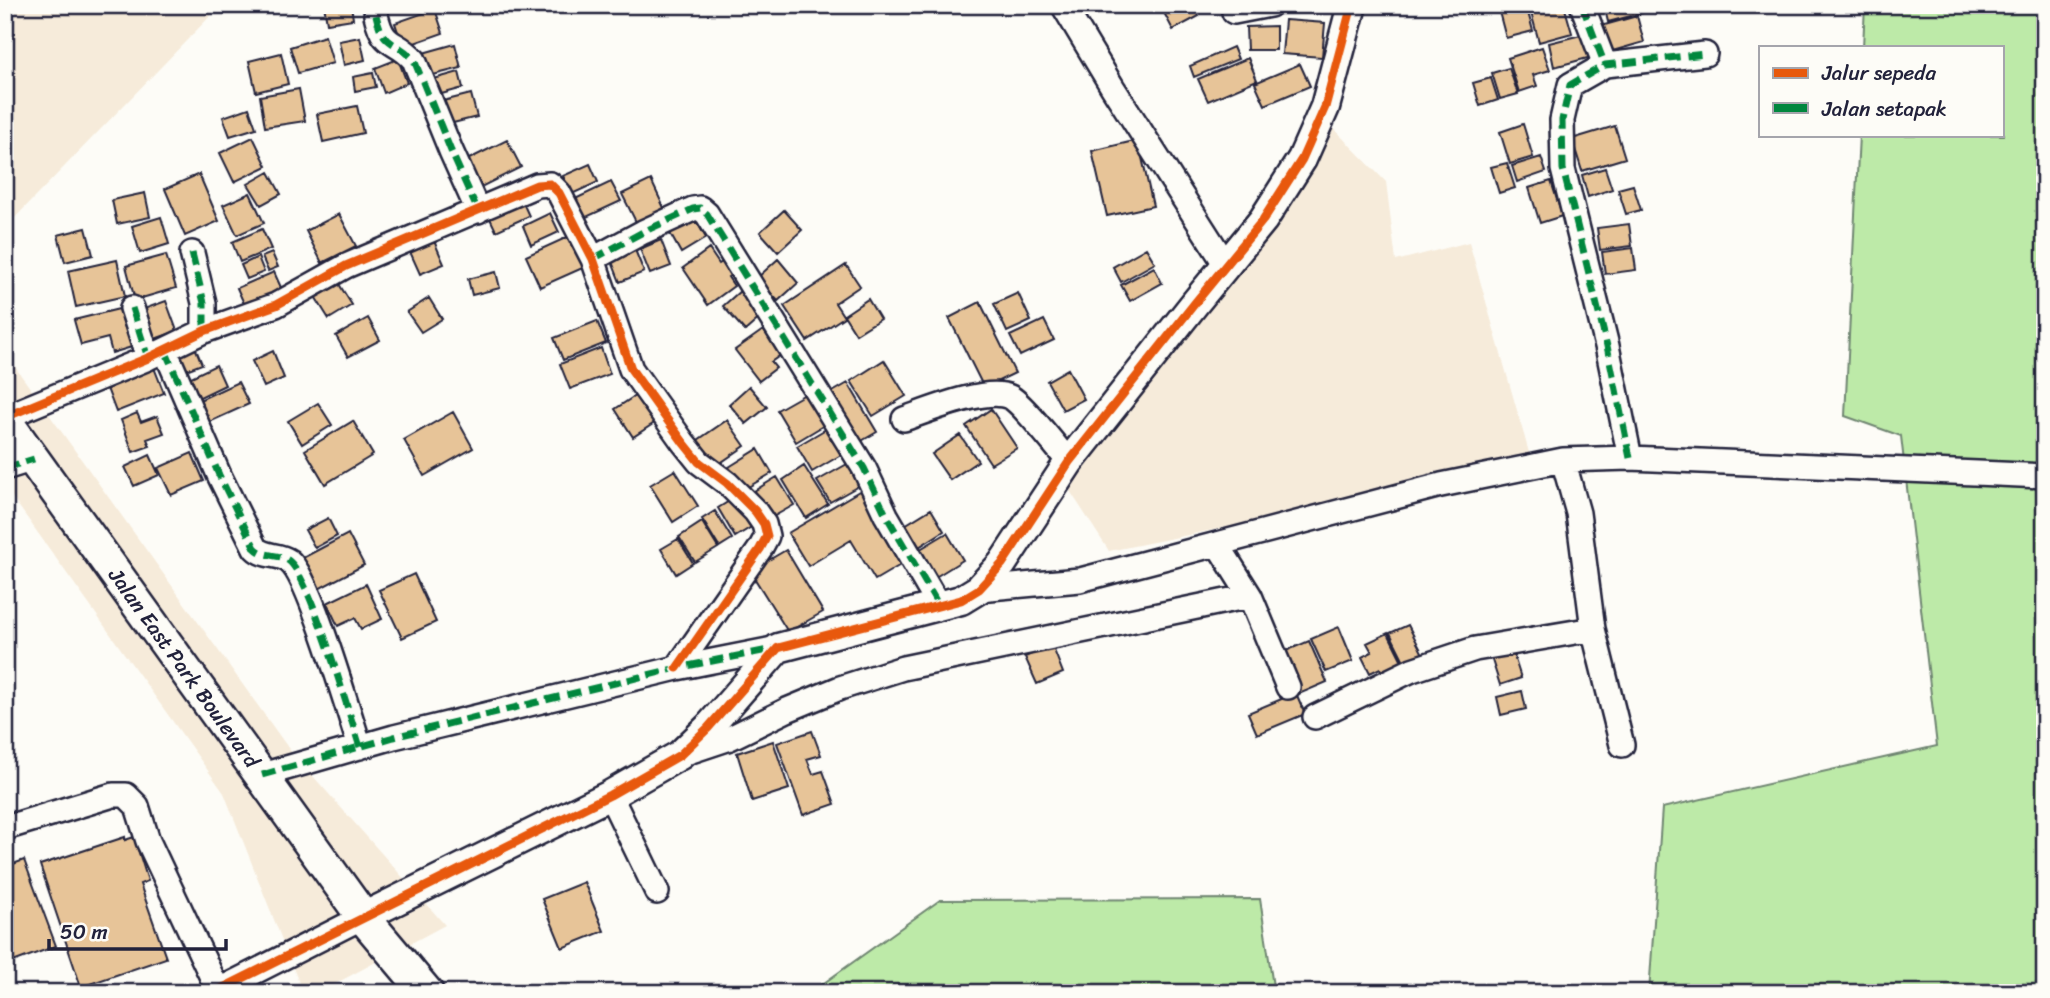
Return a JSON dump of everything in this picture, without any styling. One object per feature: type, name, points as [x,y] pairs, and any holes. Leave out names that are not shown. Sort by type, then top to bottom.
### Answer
[{"type":"main road","name":"Jalan East Park Boulevard","points":[[5,419],[19,463],[261,775],[363,917],[427,993]]},
{"type":"street","points":[[1063,5],[1112,88],[1226,265]]},
{"type":"street","points":[[1234,12],[1270,5]]},
{"type":"street","points":[[261,775],[394,737],[677,668],[778,648],[961,600],[978,590],[1002,564],[1069,462],[1264,220],[1302,159],[1325,107],[1352,5]]},
{"type":"street","points":[[1582,5],[1605,65]]},
{"type":"street","points":[[376,15],[380,31],[387,40],[407,52],[414,60],[450,151],[478,211]]},
{"type":"street","points":[[1630,458],[1607,346],[1563,169],[1562,120],[1570,85],[1605,65],[1705,54]]},
{"type":"street","points":[[5,419],[204,331],[276,305],[346,266],[537,185],[550,184],[559,192],[593,259],[631,369],[699,462],[727,483],[764,524],[767,536],[760,550],[677,668]]},
{"type":"street","points":[[593,259],[693,209],[700,208],[708,214],[864,468],[886,515],[939,606]]},
{"type":"street","points":[[192,253],[204,303],[204,331]]},
{"type":"street","points":[[132,308],[214,463],[255,548],[261,554],[288,561],[304,585],[360,747]]},
{"type":"street","points":[[904,419],[956,400],[988,395],[1010,397],[1069,462]]},
{"type":"street","points":[[978,590],[1080,580],[1221,551],[1441,485],[1630,458],[2045,476]]},
{"type":"street","points":[[1566,468],[1578,513],[1593,629],[1622,745]]},
{"type":"street","points":[[1221,551],[1244,587],[1288,687]]},
{"type":"street","points":[[5,828],[113,795],[125,795],[137,806],[148,841],[216,991],[610,795],[680,755],[730,738],[840,688],[903,668],[1244,587]]},
{"type":"street","points":[[1315,717],[1412,670],[1475,649],[1593,629]]},
{"type":"street","points":[[680,755],[708,728],[778,648]]},
{"type":"street","points":[[610,795],[657,892]]},
{"type":"shaded area","points":[[5,5],[221,5],[5,228]]},
{"type":"shaded area","points":[[1329,124],[1386,182],[1396,261],[1469,242],[1530,456],[1317,509],[1109,551],[1057,471]]},
{"type":"shaded area","points":[[5,353],[289,749],[445,925],[318,993],[303,993],[224,793],[5,487]]},
{"type":"green space","points":[[1865,5],[2045,5],[2045,993],[1649,993],[1662,808],[1937,746],[1901,436],[1845,416],[1859,136],[2004,136],[2004,46],[1863,46]]},
{"type":"green space","points":[[1260,899],[1274,993],[810,993],[940,900]]},
{"type":"building","points":[[324,5],[351,5],[353,19],[327,23]]},
{"type":"building","points":[[1160,5],[1193,5],[1199,16],[1173,30]]},
{"type":"building","points":[[1526,5],[1533,31],[1506,38],[1498,8]]},
{"type":"building","points":[[1529,5],[1564,5],[1572,33],[1539,42]]},
{"type":"building","points":[[1604,5],[1640,5],[1642,13],[1608,22]]},
{"type":"building","points":[[435,9],[443,33],[403,47],[395,23]]},
{"type":"building","points":[[1637,16],[1644,42],[1609,52],[1601,26]]},
{"type":"building","points":[[1285,20],[1325,23],[1322,57],[1282,54]]},
{"type":"building","points":[[1276,26],[1276,50],[1247,50],[1246,27]]},
{"type":"building","points":[[1589,33],[1595,56],[1554,67],[1549,43]]},
{"type":"building","points":[[325,36],[333,63],[298,73],[290,47]]},
{"type":"building","points":[[360,37],[365,60],[344,65],[339,41]]},
{"type":"building","points":[[455,44],[461,68],[429,76],[423,53]]},
{"type":"building","points":[[1233,47],[1238,59],[1194,77],[1190,66]]},
{"type":"building","points":[[1542,47],[1550,70],[1533,75],[1537,86],[1519,92],[1508,58]]},
{"type":"building","points":[[281,53],[288,84],[256,92],[249,61]]},
{"type":"building","points":[[1248,58],[1257,80],[1208,101],[1198,79]]},
{"type":"building","points":[[398,59],[407,83],[384,93],[375,68]]},
{"type":"building","points":[[1300,64],[1310,86],[1265,105],[1255,83]]},
{"type":"building","points":[[1509,68],[1518,94],[1500,99],[1492,73]]},
{"type":"building","points":[[459,72],[463,88],[438,95],[434,79]]},
{"type":"building","points":[[373,73],[376,87],[355,91],[353,77]]},
{"type":"building","points":[[1491,78],[1498,100],[1480,106],[1473,83]]},
{"type":"building","points":[[299,89],[305,121],[265,127],[260,96]]},
{"type":"building","points":[[471,94],[477,117],[445,125],[439,102]]},
{"type":"building","points":[[357,106],[363,133],[323,142],[317,114]]},
{"type":"building","points":[[249,108],[256,128],[230,136],[223,117]]},
{"type":"building","points":[[1523,124],[1533,157],[1510,164],[1500,132]]},
{"type":"building","points":[[1615,126],[1625,158],[1582,171],[1572,139]]},
{"type":"building","points":[[253,137],[267,166],[234,182],[220,153]]},
{"type":"building","points":[[507,140],[521,167],[481,187],[467,160]]},
{"type":"building","points":[[1138,140],[1153,206],[1107,216],[1092,151]]},
{"type":"building","points":[[1541,157],[1546,172],[1517,182],[1512,166]]},
{"type":"building","points":[[1507,163],[1515,188],[1499,193],[1491,167]]},
{"type":"building","points":[[590,164],[598,182],[572,194],[563,176]]},
{"type":"building","points":[[1605,168],[1612,189],[1588,197],[1582,175]]},
{"type":"building","points":[[269,172],[281,194],[261,205],[248,184]]},
{"type":"building","points":[[199,174],[219,221],[185,236],[165,189]]},
{"type":"building","points":[[651,180],[665,210],[637,224],[622,194]]},
{"type":"building","points":[[1551,181],[1562,216],[1540,223],[1529,188]]},
{"type":"building","points":[[611,182],[621,201],[580,220],[571,201]]},
{"type":"building","points":[[1633,185],[1641,210],[1626,214],[1618,189]]},
{"type":"building","points":[[145,193],[150,217],[117,224],[112,200]]},
{"type":"building","points":[[250,193],[264,223],[237,235],[223,205]]},
{"type":"building","points":[[519,194],[529,216],[496,231],[486,210]]},
{"type":"building","points":[[784,210],[802,230],[778,252],[760,232]]},
{"type":"building","points":[[550,213],[559,232],[531,245],[523,226]]},
{"type":"building","points":[[692,213],[706,238],[681,253],[667,228]]},
{"type":"building","points":[[339,214],[356,246],[322,263],[306,231]]},
{"type":"building","points":[[161,217],[169,244],[140,253],[132,226]]},
{"type":"building","points":[[1629,224],[1632,246],[1600,250],[1597,228]]},
{"type":"building","points":[[86,228],[93,255],[65,262],[58,235]]},
{"type":"building","points":[[262,229],[271,249],[240,262],[232,242]]},
{"type":"building","points":[[431,234],[444,264],[420,274],[407,245]]},
{"type":"building","points":[[572,235],[587,266],[540,287],[526,256]]},
{"type":"building","points":[[661,240],[671,266],[650,274],[640,249]]},
{"type":"building","points":[[633,245],[644,272],[620,282],[609,254]]},
{"type":"building","points":[[1146,248],[1155,263],[1121,282],[1113,267]]},
{"type":"building","points":[[1633,248],[1636,270],[1605,274],[1602,252]]},
{"type":"building","points":[[709,249],[719,264],[727,259],[736,272],[728,277],[734,286],[708,305],[683,268]]},
{"type":"building","points":[[272,253],[278,267],[268,271],[262,257]]},
{"type":"building","points":[[166,255],[176,288],[135,300],[126,266]]},
{"type":"building","points":[[258,257],[264,272],[247,279],[241,265]]},
{"type":"building","points":[[778,259],[798,283],[778,301],[757,278]]},
{"type":"building","points":[[117,260],[125,296],[76,307],[68,271]]},
{"type":"building","points":[[846,265],[860,286],[835,303],[844,317],[807,341],[784,306]]},
{"type":"building","points":[[1154,267],[1162,283],[1130,301],[1121,285]]},
{"type":"building","points":[[274,272],[283,292],[246,308],[237,288]]},
{"type":"building","points":[[496,272],[500,288],[472,295],[468,279]]},
{"type":"building","points":[[334,276],[352,305],[329,319],[311,290]]},
{"type":"building","points":[[740,291],[762,316],[745,331],[723,306]]},
{"type":"building","points":[[1018,293],[1031,321],[1007,332],[994,304]]},
{"type":"building","points":[[429,298],[442,319],[421,332],[407,312]]},
{"type":"building","points":[[868,299],[880,319],[856,334],[844,315]]},
{"type":"building","points":[[166,301],[177,331],[152,340],[141,310]]},
{"type":"building","points":[[980,302],[1015,373],[984,388],[949,318]]},
{"type":"building","points":[[119,309],[125,328],[130,327],[135,346],[112,353],[108,338],[81,345],[74,320]]},
{"type":"building","points":[[368,318],[380,340],[348,357],[336,336]]},
{"type":"building","points":[[1044,320],[1054,340],[1020,356],[1010,336]]},
{"type":"building","points":[[597,321],[606,343],[563,360],[554,338]]},
{"type":"building","points":[[763,330],[782,354],[771,362],[776,368],[759,381],[735,350]]},
{"type":"building","points":[[195,347],[202,364],[181,372],[174,355]]},
{"type":"building","points":[[601,348],[610,374],[570,389],[560,364]]},
{"type":"building","points":[[273,351],[284,378],[264,387],[252,361]]},
{"type":"building","points":[[884,360],[906,396],[873,416],[851,381]]},
{"type":"building","points":[[153,365],[164,393],[116,412],[105,383]]},
{"type":"building","points":[[216,365],[225,385],[198,398],[189,378]]},
{"type":"building","points":[[1068,369],[1084,399],[1063,410],[1047,381]]},
{"type":"building","points":[[238,382],[249,404],[203,425],[193,403]]},
{"type":"building","points":[[848,383],[877,432],[853,446],[824,397]]},
{"type":"building","points":[[749,386],[767,407],[746,424],[729,404]]},
{"type":"building","points":[[641,392],[659,420],[633,437],[615,409]]},
{"type":"building","points":[[807,393],[826,424],[796,442],[777,410]]},
{"type":"building","points":[[318,403],[332,425],[302,444],[288,421]]},
{"type":"building","points":[[991,409],[1017,448],[991,464],[966,426]]},
{"type":"building","points":[[453,412],[473,448],[424,476],[404,440]]},
{"type":"building","points":[[137,413],[141,422],[157,416],[164,433],[147,439],[150,446],[133,452],[121,420]]},
{"type":"building","points":[[727,420],[745,446],[713,468],[695,442]]},
{"type":"building","points":[[353,421],[373,455],[325,484],[305,450]]},
{"type":"building","points":[[831,426],[846,452],[812,472],[797,446]]},
{"type":"building","points":[[960,435],[978,461],[950,480],[932,454]]},
{"type":"building","points":[[758,449],[772,473],[743,490],[729,467]]},
{"type":"building","points":[[192,453],[204,481],[171,495],[158,468]]},
{"type":"building","points":[[150,455],[159,475],[134,486],[125,467]]},
{"type":"building","points":[[849,463],[862,484],[830,502],[817,481]]},
{"type":"building","points":[[804,466],[828,504],[806,518],[783,480]]},
{"type":"building","points":[[675,470],[698,506],[673,522],[650,485]]},
{"type":"building","points":[[777,477],[794,505],[771,518],[754,491]]},
{"type":"building","points":[[866,487],[909,560],[875,580],[851,540],[808,566],[788,533]]},
{"type":"building","points":[[736,497],[753,526],[735,537],[718,508]]},
{"type":"building","points":[[931,509],[944,531],[914,550],[900,528]]},
{"type":"building","points":[[715,511],[732,539],[719,547],[702,519]]},
{"type":"building","points":[[328,518],[337,536],[315,548],[305,530]]},
{"type":"building","points":[[702,522],[718,548],[695,562],[679,537]]},
{"type":"building","points":[[947,533],[963,560],[929,581],[912,554]]},
{"type":"building","points":[[348,534],[364,565],[313,592],[297,561]]},
{"type":"building","points":[[678,539],[693,563],[676,574],[661,549]]},
{"type":"building","points":[[786,550],[823,612],[788,632],[750,571]]},
{"type":"building","points":[[414,574],[436,622],[402,638],[379,590]]},
{"type":"building","points":[[366,584],[382,619],[361,629],[355,618],[338,626],[327,603]]},
{"type":"building","points":[[1408,625],[1424,656],[1406,665],[1390,633]]},
{"type":"building","points":[[1339,627],[1353,661],[1326,672],[1311,639]]},
{"type":"building","points":[[1388,633],[1405,667],[1384,677],[1380,668],[1370,673],[1362,657],[1372,652],[1367,643]]},
{"type":"building","points":[[1309,641],[1327,682],[1299,694],[1281,653]]},
{"type":"building","points":[[1052,645],[1063,673],[1037,684],[1025,657]]},
{"type":"building","points":[[1511,647],[1521,678],[1500,685],[1490,654]]},
{"type":"building","points":[[1522,691],[1526,709],[1501,715],[1497,697]]},
{"type":"building","points":[[1296,693],[1305,714],[1257,734],[1248,713]]},
{"type":"building","points":[[812,731],[821,755],[807,759],[813,774],[823,771],[835,804],[803,815],[777,743]]},
{"type":"building","points":[[773,741],[789,789],[752,801],[737,753]]},
{"type":"building","points":[[125,837],[125,840],[134,837],[148,881],[140,884],[166,958],[81,987],[40,865]]},
{"type":"building","points":[[24,860],[56,946],[5,965],[5,867]]},
{"type":"building","points":[[584,882],[604,931],[562,948],[542,899]]},
{"type":"marked path","points":[[1582,5],[1605,65]]},
{"type":"marked path","points":[[376,15],[387,39],[414,60],[478,211]]},
{"type":"marked path","points":[[1630,458],[1607,346],[1563,169],[1562,120],[1570,85],[1605,65],[1705,54]]},
{"type":"marked path","points":[[593,259],[693,209],[700,208],[707,214],[864,468],[886,515],[939,606]]},
{"type":"marked path","points":[[192,253],[204,303],[204,331]]},
{"type":"marked path","points":[[132,308],[148,358]]},
{"type":"marked path","points":[[165,350],[219,475],[255,548],[289,561],[298,572],[318,618],[360,747]]},
{"type":"marked path","points":[[5,468],[34,459]]},
{"type":"marked path","points":[[262,775],[394,737],[677,668],[778,648]]},
{"type":"cycle path","points":[[213,993],[610,795],[680,755],[708,728],[778,648],[961,600],[979,589],[1002,564],[1069,462],[1263,220],[1302,159],[1325,107],[1352,5]]},
{"type":"cycle path","points":[[5,417],[148,358],[204,331],[276,305],[346,266],[537,185],[550,184],[559,193],[593,259],[631,369],[699,462],[727,483],[764,524],[767,536],[760,549],[677,668]]}]
